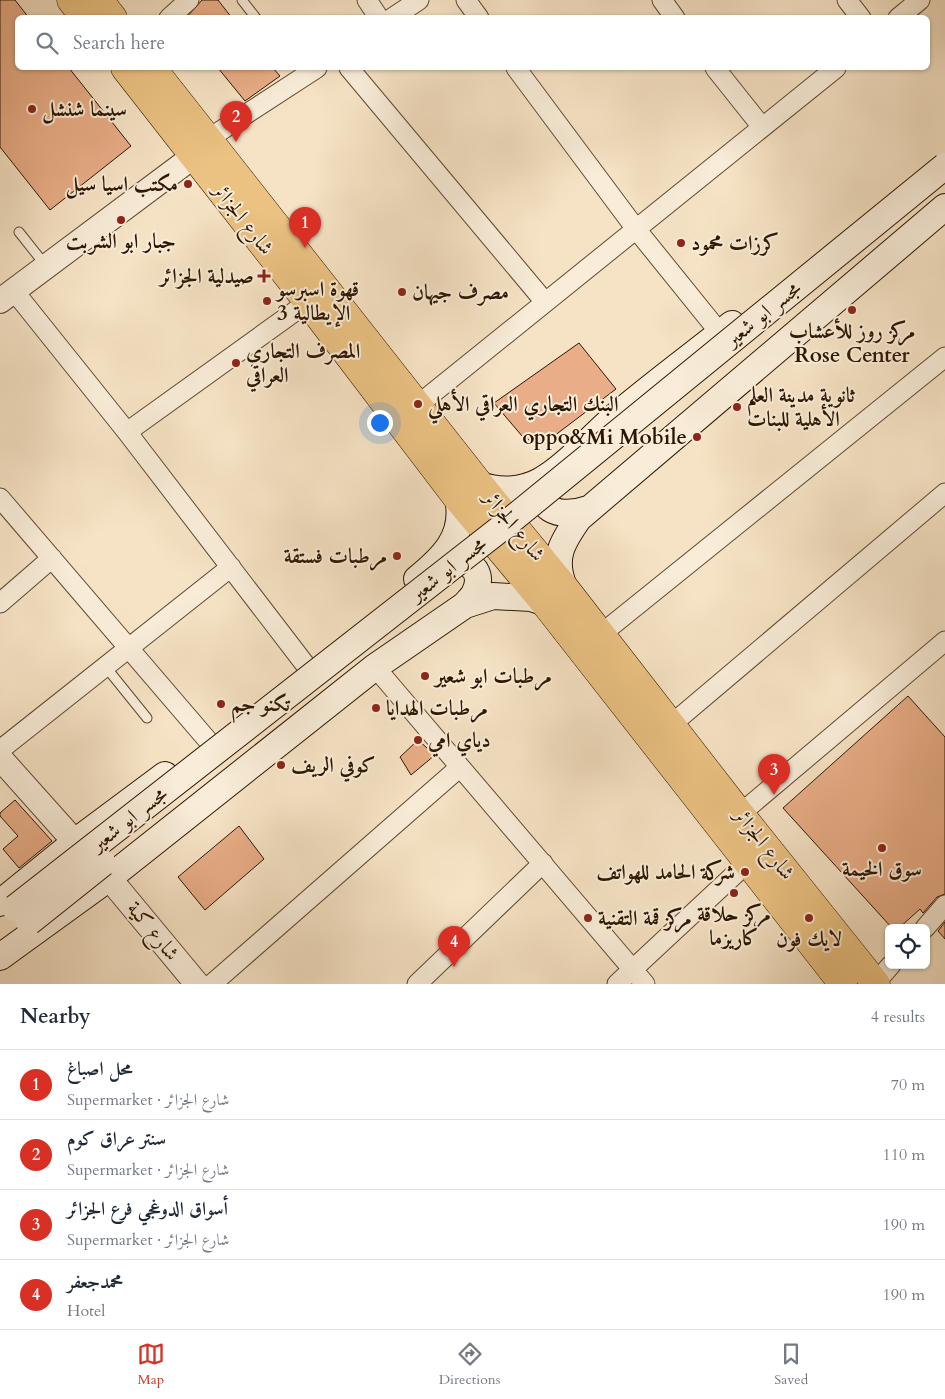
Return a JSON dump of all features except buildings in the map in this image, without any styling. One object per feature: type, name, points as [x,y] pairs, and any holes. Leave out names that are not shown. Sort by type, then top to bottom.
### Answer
[{"type":"main road","points":[[71,0],[83,15]]},
{"type":"main road","points":[[99,0],[111,15]]},
{"type":"main road","name":"شارع الجزائر","points":[[127,70],[201,147],[418,405],[480,485],[554,594],[747,863],[842,984]]},
{"type":"main road","name":"شارع الجزائر","points":[[153,70],[201,147],[308,302],[458,500],[554,594],[600,635],[672,724],[740,814],[880,977]]},
{"type":"main road","points":[[480,485],[490,489],[514,489],[526,487],[550,475],[617,414],[945,153]]},
{"type":"main road","name":"مجسر ابو شعير","points":[[11,913],[500,529],[945,166]]},
{"type":"main road","name":"مجسر ابو شعير","points":[[11,913],[511,542],[945,186]]},
{"type":"main road","points":[[0,957],[109,878],[374,667],[466,605],[493,596],[531,598],[554,594],[561,549],[568,534],[588,510],[945,207]]},
{"type":"main road","points":[[550,475],[543,489],[543,496],[546,505],[552,511],[568,515],[588,510]]},
{"type":"main road","points":[[0,949],[11,913],[75,842],[210,743],[308,667],[445,556],[458,529],[461,513],[458,500]]},
{"type":"main road","points":[[434,566],[459,559],[468,563],[476,572],[475,592],[466,605]]},
{"type":"street","points":[[172,15],[189,0]]},
{"type":"street","points":[[367,0],[378,15]]},
{"type":"street","points":[[396,15],[419,0]]},
{"type":"street","points":[[466,0],[477,15]]},
{"type":"street","points":[[662,0],[673,15]]},
{"type":"street","points":[[847,0],[859,15]]},
{"type":"street","points":[[902,15],[920,0]]},
{"type":"street","points":[[305,70],[7,296],[127,432],[308,667]]},
{"type":"street","points":[[351,70],[545,302]]},
{"type":"street","points":[[517,70],[636,229],[720,333]]},
{"type":"street","points":[[717,70],[762,127]]},
{"type":"street","points":[[418,405],[833,70]]},
{"type":"street","points":[[127,432],[308,302]]},
{"type":"street","points":[[600,635],[945,357]]},
{"type":"street","points":[[672,724],[945,493]]},
{"type":"street","points":[[0,498],[210,743]]},
{"type":"street","points":[[0,602],[52,558]]},
{"type":"street","points":[[0,750],[231,567]]},
{"type":"street","points":[[740,814],[945,641]]},
{"type":"street","points":[[374,667],[645,984]]},
{"type":"street","points":[[0,758],[75,842]]},
{"type":"street","points":[[212,984],[460,767]]},
{"type":"street","points":[[417,984],[543,863]]},
{"type":"street","points":[[617,984],[747,863]]},
{"type":"street","name":"شارع كية","points":[[109,878],[197,984]]},
{"type":"street","points":[[928,924],[945,905]]},
{"type":"lane","points":[[242,0],[254,15]]},
{"type":"lane","points":[[19,232],[46,266]]},
{"type":"lane","points":[[105,666],[147,718]]},
{"type":"place","name":"سينما شنشل","points":[[32,109]]},
{"type":"place","name":"سنتر عراق كوم","points":[[236,142]]},
{"type":"place","name":"مكتب اسيا سيل","points":[[188,184]]},
{"type":"place","name":"جبار ابو الشربت","points":[[121,220]]},
{"type":"place","name":"كرزات محمود","points":[[681,243]]},
{"type":"place","name":"محل اصباغ","points":[[305,248]]},
{"type":"place","name":"صيدلية الجزائر","points":[[264,276]]},
{"type":"place","name":"مصرف جيهان","points":[[402,292]]},
{"type":"place","name":"قهوة اسبرسو الإيطالية 3","points":[[267,301]]},
{"type":"place","name":"مركز روز للأعشاب Rose Center","points":[[852,310]]},
{"type":"place","name":"المصرف التجاري العراقي","points":[[236,363]]},
{"type":"place","name":"البنك التجاري العراقي الأهلي","points":[[418,404]]},
{"type":"place","name":"ثانوية مدينة العلم الأهلية للبنات","points":[[737,407]]},
{"type":"place","name":"oppo&Mi Mobile","points":[[697,437]]},
{"type":"place","name":"مرطبات فستقة","points":[[397,556]]},
{"type":"place","name":"مرطبات ابو شعير","points":[[425,676]]},
{"type":"place","name":"تكنو جم","points":[[221,704]]},
{"type":"place","name":"مرطبات الهدايا","points":[[376,708]]},
{"type":"place","name":"دياي امي","points":[[418,740]]},
{"type":"place","name":"كوفي الريف","points":[[281,765]]},
{"type":"place","name":"أسواق الدوغجي فرع الجزائر","points":[[774,795]]},
{"type":"place","name":"سوق الخيمة","points":[[882,848]]},
{"type":"place","name":"شركة الحامد للهواتف","points":[[745,872]]},
{"type":"place","name":"مركز حلاقة كاريزما","points":[[734,893]]},
{"type":"place","name":"مركز قمة التقنية","points":[[588,918]]},
{"type":"place","name":"لايك فون","points":[[809,918]]},
{"type":"place","name":"محمدجعفر","points":[[454,967]]}]
